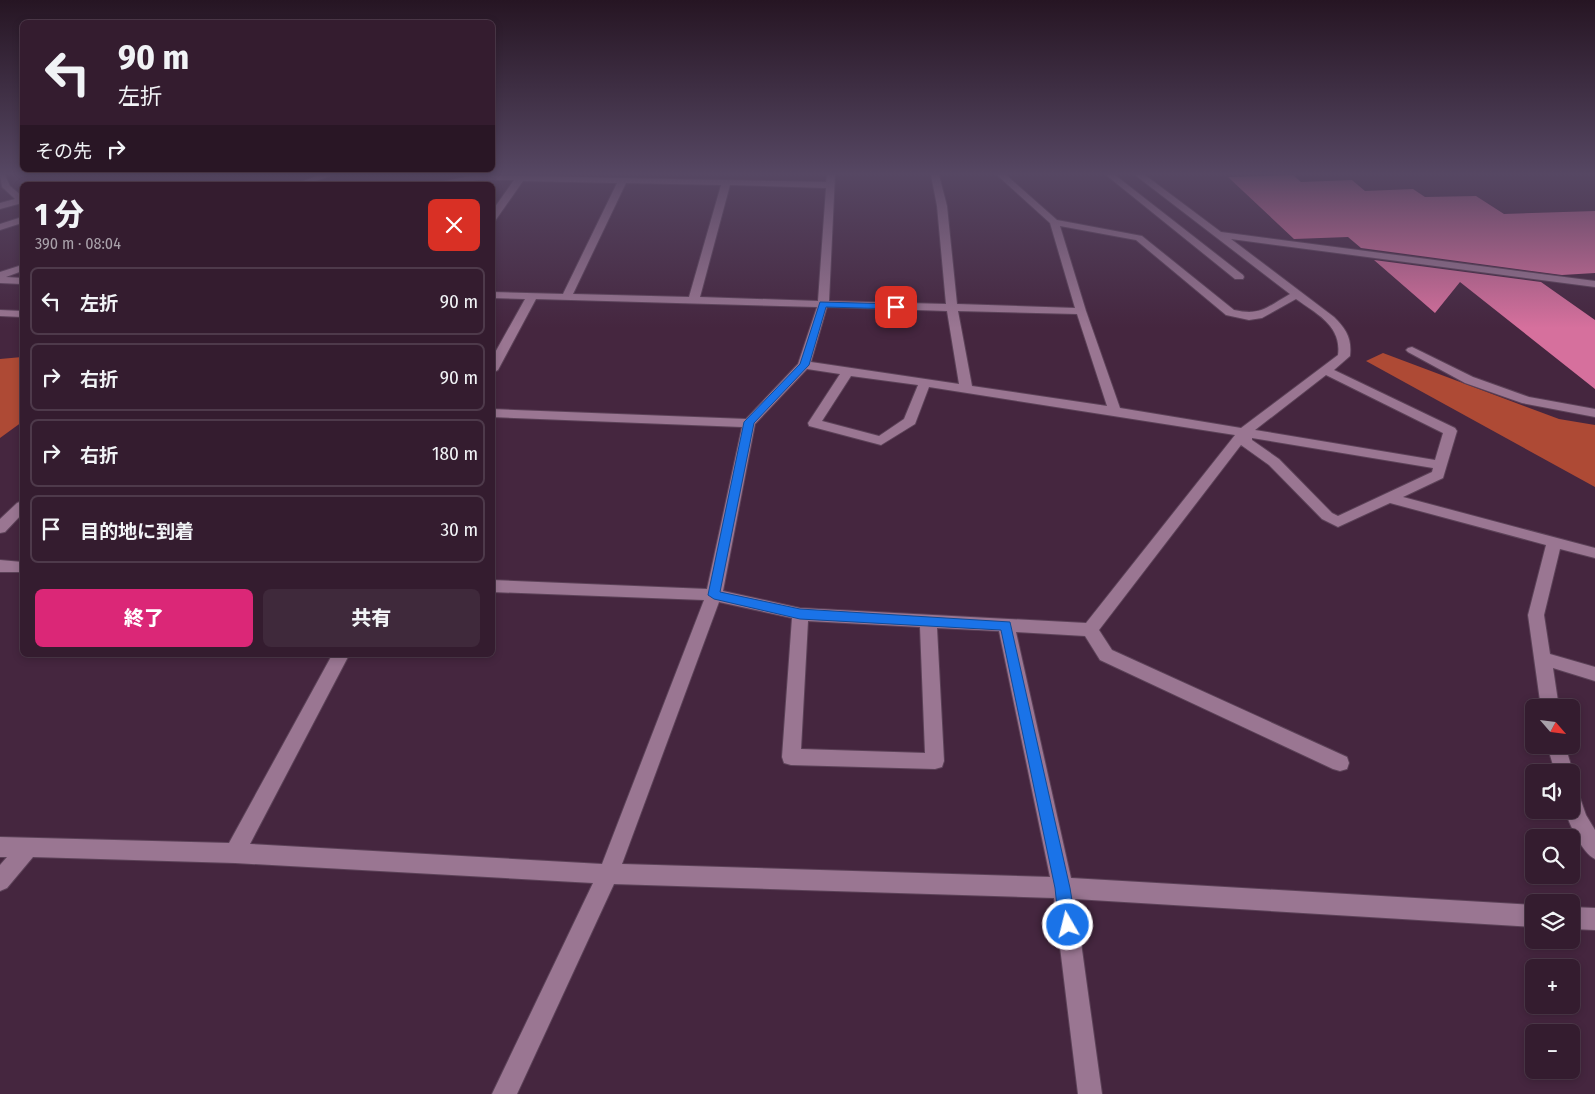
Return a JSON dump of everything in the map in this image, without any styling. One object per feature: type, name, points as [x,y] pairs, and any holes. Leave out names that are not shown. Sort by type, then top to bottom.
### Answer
[{"type":"street","points":[[567,296],[601,226]]},
{"type":"street","points":[[694,300],[714,226]]},
{"type":"street","points":[[504,1094],[608,874],[714,595],[749,422],[804,365],[823,304],[828,226]]},
{"type":"street","points":[[944,226],[952,309],[966,388]]},
{"type":"street","points":[[1055,226],[1081,311],[1115,411]]},
{"type":"street","points":[[1076,226],[1139,238],[1230,314],[1248,317],[1262,315],[1297,294]]},
{"type":"street","points":[[1175,226],[1239,277]]},
{"type":"street","points":[[1090,630],[1244,432],[1327,371],[1344,356],[1346,342],[1342,332],[1330,319],[1205,226]]},
{"type":"street","points":[[1217,235],[1595,284]]},
{"type":"street","points":[[0,276],[20,269]]},
{"type":"street","points":[[0,280],[20,281]]},
{"type":"street","points":[[495,295],[952,309],[1081,311]]},
{"type":"street","points":[[495,364],[532,296]]},
{"type":"street","points":[[0,313],[20,314]]},
{"type":"street","points":[[1412,350],[1469,380],[1526,400],[1595,413]]},
{"type":"street","points":[[804,365],[1115,411],[1442,465]]},
{"type":"street","points":[[848,371],[814,423],[881,441],[910,421],[925,382]]},
{"type":"street","points":[[1244,432],[1246,442],[1274,462],[1327,516],[1338,522],[1438,475],[1450,431],[1327,371]]},
{"type":"street","points":[[495,413],[749,422]]},
{"type":"street","points":[[1389,498],[1595,552]]},
{"type":"street","points":[[0,528],[20,508]]},
{"type":"street","points":[[1549,699],[1536,615],[1554,541]]},
{"type":"street","points":[[0,566],[20,567]]},
{"type":"street","points":[[495,586],[714,595],[800,614],[1090,630]]},
{"type":"street","points":[[800,614],[790,757],[935,760],[928,620]]},
{"type":"street","points":[[1006,625],[1062,888],[1090,1094]]},
{"type":"street","points":[[1090,630],[1106,655],[1340,763]]},
{"type":"street","points":[[235,853],[340,657]]},
{"type":"street","points":[[1542,658],[1595,674]]},
{"type":"street","points":[[1578,819],[1595,849]]},
{"type":"street","points":[[0,847],[235,853],[608,874],[1062,888],[1525,915]]},
{"type":"street","points":[[0,881],[27,849]]},
{"type":"street","points":[[1580,918],[1595,919]]},
{"type":"shaded area","points":[[1383,353],[1559,419],[1595,425],[1595,487],[1366,361]]},
{"type":"shaded area","points":[[20,357],[20,423],[0,438],[0,359]]},
{"type":"building","points":[[1280,226],[1595,226],[1595,273],[1562,275],[1361,248],[1348,237],[1294,239]]},
{"type":"building","points":[[1374,260],[1541,282],[1595,320],[1595,389],[1460,282],[1435,313]]},
{"type":"route","points":[[896,307],[823,304],[804,365],[749,422],[714,595],[800,614],[1006,625],[1062,888],[1068,925]]}]
